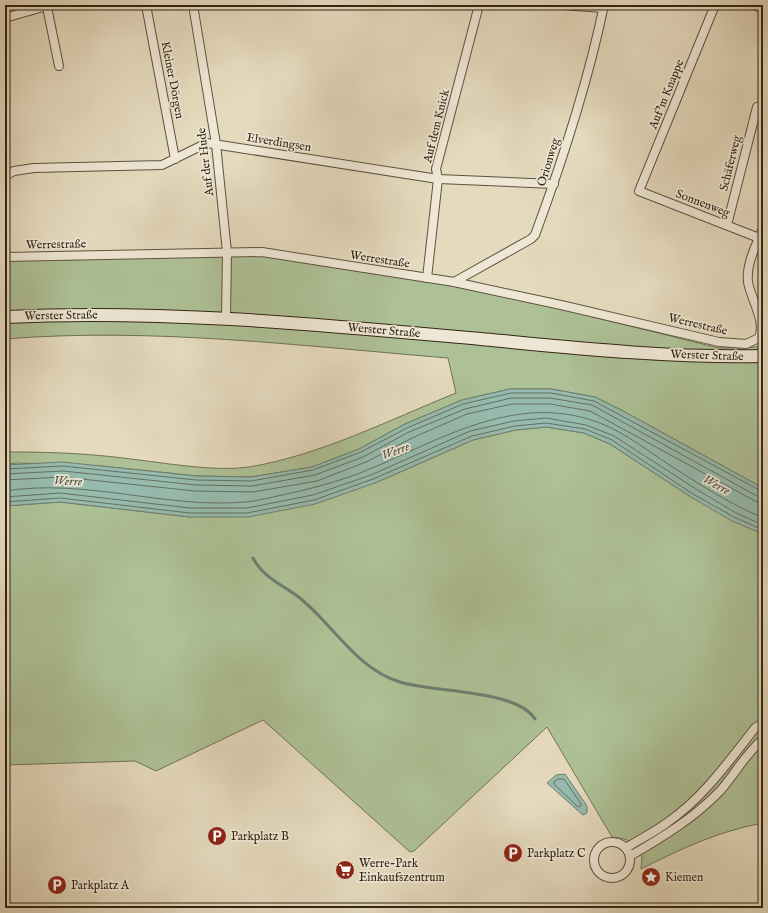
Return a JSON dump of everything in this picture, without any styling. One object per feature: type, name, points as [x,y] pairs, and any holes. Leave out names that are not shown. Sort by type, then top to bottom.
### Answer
[{"type":"main road","name":"Werster Straße","points":[[5,317],[111,314],[226,318],[349,327],[621,352],[726,357],[763,356]]},
{"type":"street","name":"Kleiner Dörgen","points":[[146,5],[175,160]]},
{"type":"street","name":"Auf der Hude","points":[[193,5],[216,144],[227,252],[226,318]]},
{"type":"street","name":"Auf dem Knick","points":[[427,278],[438,179],[436,169],[479,5]]},
{"type":"street","points":[[563,5],[604,6]]},
{"type":"street","name":"Auf'm Knappe","points":[[639,191],[715,5]]},
{"type":"street","points":[[754,5],[763,9]]},
{"type":"street","points":[[5,18],[49,6],[59,66]]},
{"type":"street","name":"Orionweg","points":[[454,282],[531,240],[535,235],[554,184],[580,98],[604,6]]},
{"type":"street","name":"Schäferweg","points":[[727,225],[757,107]]},
{"type":"street","name":"Elverdingsen","points":[[5,176],[14,171],[24,169],[162,165],[175,160],[207,143],[438,179],[554,184]]},
{"type":"street","name":"Sonnenweg","points":[[639,191],[759,238]]},
{"type":"street","points":[[759,238],[763,229]]},
{"type":"street","name":"Werrestraße","points":[[5,257],[262,252],[454,282],[719,342],[746,344],[755,341],[761,332],[759,317],[748,280],[750,261],[759,238]]},
{"type":"street","points":[[626,848],[669,822],[691,803],[712,782],[755,728],[763,723]]},
{"type":"street","points":[[630,856],[674,830],[698,812],[720,790],[763,739]]},
{"type":"street","points":[[613,842],[626,848],[630,856],[630,865],[626,873],[618,878],[608,878],[600,874],[596,868],[594,860],[600,846],[613,842]]},
{"type":"green space","points":[[261,253],[441,282],[561,309],[719,348],[756,347],[763,344],[763,488],[595,397],[551,389],[510,389],[462,400],[405,424],[359,449],[312,467],[251,477],[197,476],[102,466],[16,463],[5,465],[5,452],[31,452],[102,456],[206,468],[249,467],[302,454],[354,436],[456,393],[448,358],[282,344],[171,337],[116,335],[5,339],[5,257]]},
{"type":"green space","points":[[546,427],[584,433],[610,444],[691,497],[763,534],[763,823],[715,836],[671,854],[641,869],[642,856],[636,847],[627,840],[612,837],[547,727],[414,851],[410,852],[263,720],[156,771],[135,761],[5,765],[5,506],[60,502],[190,517],[375,483],[473,440],[516,430]]},
{"type":"water","name":"Werre","points":[[510,389],[551,389],[595,397],[763,488],[763,534],[732,521],[691,497],[610,444],[584,433],[546,427],[516,430],[473,440],[375,483],[315,504],[248,517],[190,517],[60,502],[5,506],[5,465],[63,462],[196,476],[251,477],[312,467],[359,449],[405,424],[462,400]]},
{"type":"water","points":[[565,774],[587,806],[587,813],[583,815],[547,783],[556,775]]},
{"type":"waterway","points":[[253,558],[262,571],[301,599],[313,610],[358,657],[385,676],[415,686],[473,693],[511,702],[525,709],[535,719]]},
{"type":"place","name":"Parkplatz B","points":[[217,836]]},
{"type":"place","name":"Parkplatz C","points":[[513,853]]},
{"type":"place","name":"Werre-Park Einkaufszentrum","points":[[345,870]]},
{"type":"place","name":"Kiemen","points":[[651,877]]},
{"type":"place","name":"Parkplatz A","points":[[57,885]]}]
